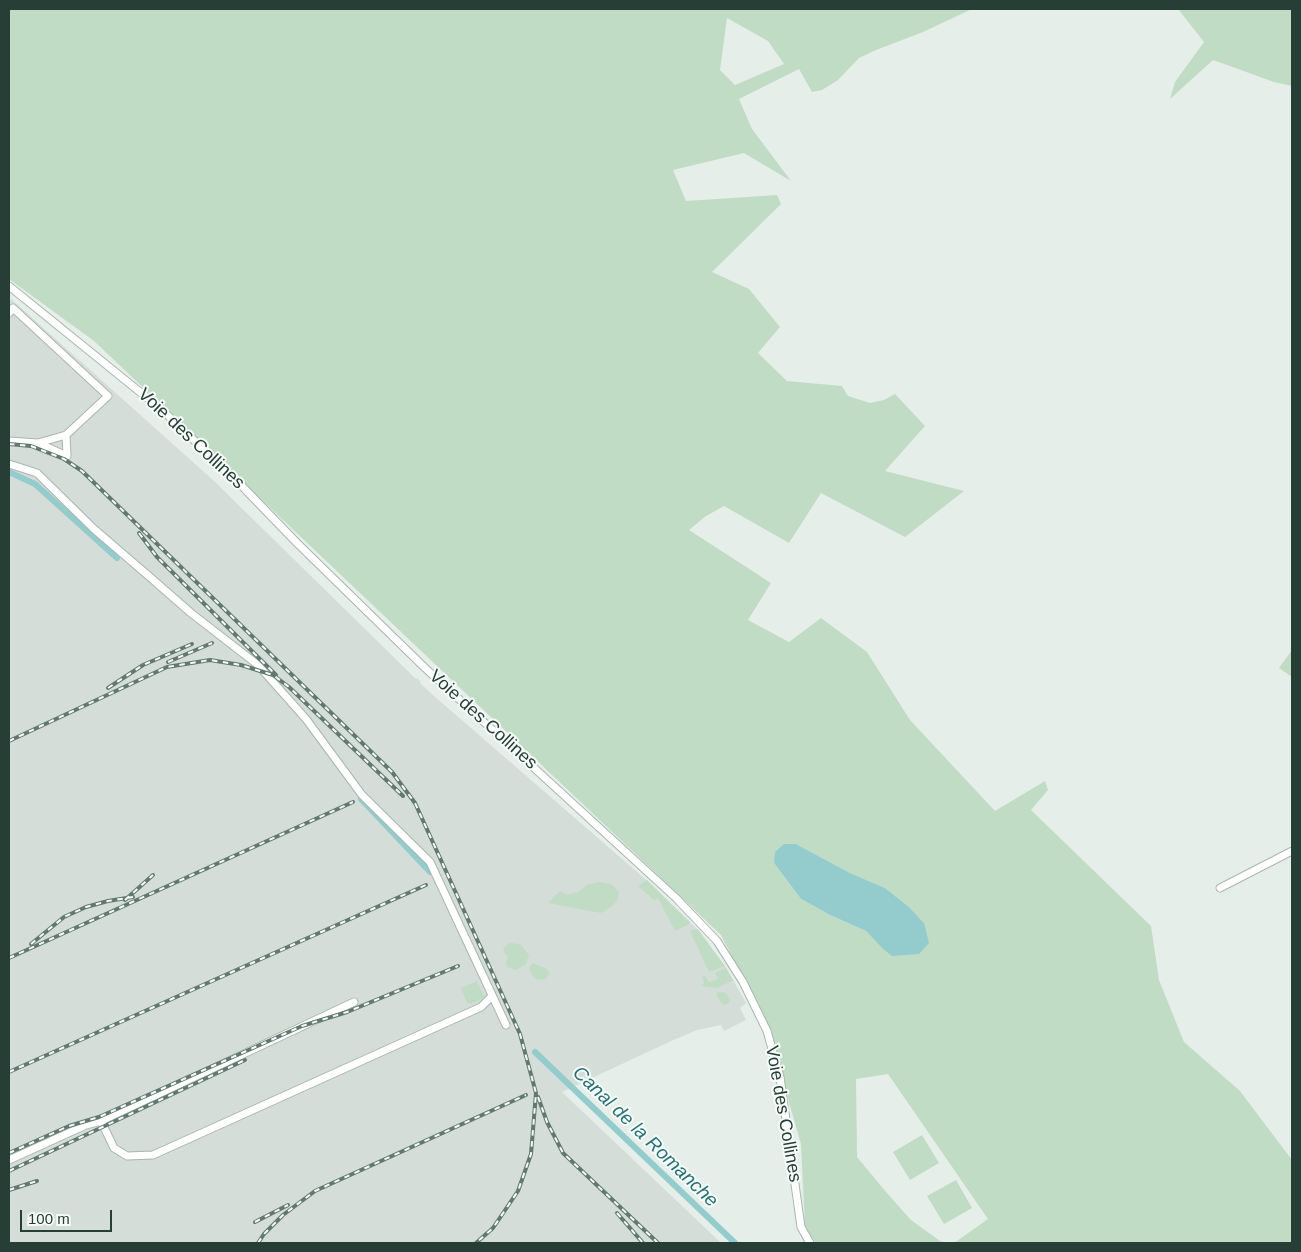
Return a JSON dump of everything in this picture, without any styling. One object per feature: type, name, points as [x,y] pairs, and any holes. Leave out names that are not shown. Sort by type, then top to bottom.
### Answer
[{"type":"street","name":"Voie des Collines","points":[[9,286],[161,409],[239,483],[297,543],[424,667],[676,898],[717,941],[743,982],[767,1030],[780,1077],[801,1227],[810,1243]]},
{"type":"street","points":[[9,313],[13,308],[108,396],[66,435],[38,443],[9,441]]},
{"type":"street","points":[[38,443],[67,456],[66,435]]},
{"type":"street","points":[[9,464],[38,473],[94,529],[192,613],[258,665],[276,685],[306,719],[362,795],[430,862],[506,1025]]},
{"type":"street","points":[[1220,888],[1292,852]]},
{"type":"street","points":[[102,1121],[114,1148],[127,1156],[152,1155],[482,1007],[492,996]]},
{"type":"street","points":[[9,1160],[86,1125],[102,1121],[354,1002]]},
{"type":"shaded area","points":[[11,299],[214,481],[434,696],[643,877],[699,931],[727,969],[746,1003],[740,1008],[746,1020],[724,1031],[721,1025],[697,1030],[562,1092],[721,1243],[9,1243],[9,302]]},
{"type":"green space","points":[[9,9],[972,9],[923,32],[859,58],[838,80],[822,90],[812,92],[799,69],[739,99],[752,129],[791,181],[744,153],[673,170],[686,201],[777,195],[781,204],[712,272],[749,289],[780,327],[758,353],[787,381],[842,386],[848,396],[870,403],[884,400],[895,394],[925,426],[885,471],[964,491],[905,537],[821,493],[789,543],[724,506],[706,516],[689,530],[771,583],[748,620],[789,642],[821,618],[867,652],[910,720],[995,811],[1045,781],[1048,790],[1031,810],[1151,926],[1159,980],[1184,1042],[1240,1091],[1292,1160],[1292,1243],[954,1243],[988,1219],[888,1074],[856,1079],[857,1157],[911,1220],[940,1241],[948,1243],[816,1243],[805,1228],[801,1144],[773,1047],[758,1007],[721,935],[94,341],[9,279]],"holes":[[[727,18],[768,41],[784,64],[735,85],[720,70]],[[796,844],[850,873],[885,888],[909,907],[924,923],[882,948],[866,931],[830,915],[801,899],[774,863]]]},
{"type":"green space","points":[[1178,9],[1292,9],[1292,86],[1274,82],[1213,60],[1170,99],[1175,82],[1204,42]]},
{"type":"green space","points":[[1292,650],[1292,677],[1279,668]]},
{"type":"green space","points":[[647,880],[691,923],[675,931],[658,898],[654,900],[638,886]]},
{"type":"green space","points":[[598,882],[611,884],[619,892],[617,901],[601,913],[548,903],[560,891],[566,895],[578,892],[587,885]]},
{"type":"green space","points":[[697,929],[725,966],[709,972],[690,931]]},
{"type":"green space","points":[[509,943],[520,944],[529,955],[526,964],[516,970],[507,967],[508,956],[503,949]]},
{"type":"green space","points":[[533,963],[545,968],[550,973],[545,979],[537,980],[532,975],[529,967]]},
{"type":"green space","points":[[726,968],[733,980],[717,988],[702,986],[704,983],[702,977],[705,976],[709,982],[718,979],[715,973]]},
{"type":"green space","points":[[477,981],[485,998],[471,1004],[467,1003],[461,988]]},
{"type":"green space","points":[[719,992],[726,993],[730,1000],[729,1003],[724,1005],[721,1002],[716,994]]},
{"type":"green space","points":[[922,1135],[939,1163],[910,1180],[893,1152]]},
{"type":"green space","points":[[956,1180],[972,1208],[944,1224],[927,1196]]},
{"type":"water","points":[[784,844],[796,844],[850,873],[885,888],[909,907],[924,923],[929,943],[919,954],[892,956],[866,931],[830,915],[801,899],[774,863],[775,852]]},
{"type":"waterway","name":"Canal de la Romanche","points":[[9,472],[35,484],[117,558]]},
{"type":"waterway","name":"Canal de la Romanche","points":[[361,799],[430,872]]},
{"type":"waterway","name":"Canal de la Romanche","points":[[535,1052],[735,1243]]},
{"type":"railway","points":[[9,444],[31,446],[64,459],[82,471],[392,772],[415,803],[520,1034],[536,1093],[531,1154],[518,1191],[493,1228],[476,1243]]},
{"type":"railway","points":[[139,533],[157,557],[276,675]]},
{"type":"railway","points":[[168,662],[212,643]]},
{"type":"railway","points":[[108,688],[143,665],[192,644]]},
{"type":"railway","points":[[9,741],[167,667],[210,660],[241,665],[273,675],[289,687],[403,796]]},
{"type":"railway","points":[[9,958],[353,802]]},
{"type":"railway","points":[[125,900],[153,875]]},
{"type":"railway","points":[[9,1072],[426,885]]},
{"type":"railway","points":[[31,944],[64,917],[86,907],[133,897]]},
{"type":"railway","points":[[9,1153],[69,1126],[99,1117],[302,1026],[347,1012],[458,966]]},
{"type":"railway","points":[[9,1171],[245,1060]]},
{"type":"railway","points":[[258,1243],[264,1234],[283,1215],[315,1191],[526,1095]]},
{"type":"railway","points":[[538,1097],[547,1122],[563,1153],[658,1243]]},
{"type":"railway","points":[[9,1190],[37,1181]]},
{"type":"railway","points":[[255,1222],[288,1205]]},
{"type":"railway","points":[[617,1213],[643,1243]]}]
